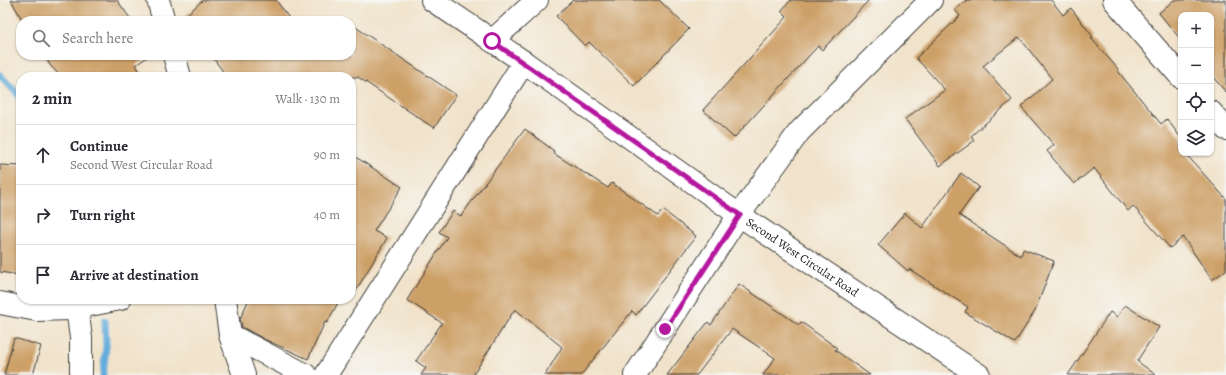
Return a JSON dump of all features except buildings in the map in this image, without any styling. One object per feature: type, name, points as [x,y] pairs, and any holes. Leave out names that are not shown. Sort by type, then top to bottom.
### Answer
[{"type":"street","points":[[158,0],[163,16]]},
{"type":"street","name":"Second West Circular Road","points":[[432,0],[524,62],[740,215],[979,375]]},
{"type":"street","points":[[492,41],[537,0]]},
{"type":"street","points":[[635,375],[740,215],[799,132],[931,0]]},
{"type":"street","points":[[1122,3],[1178,73]]},
{"type":"street","points":[[175,60],[179,72]]},
{"type":"street","points":[[326,375],[524,62]]},
{"type":"street","points":[[1214,115],[1226,128]]},
{"type":"street","points":[[0,303],[37,310],[70,309],[96,304]]},
{"type":"street","points":[[226,304],[230,335],[244,375]]},
{"type":"street","points":[[77,308],[82,338],[81,375]]},
{"type":"street","points":[[230,335],[306,375]]},
{"type":"waterway","points":[[0,75],[16,93]]},
{"type":"waterway","points":[[103,375],[106,346],[105,321]]},
{"type":"route","points":[[492,41],[740,215],[665,329]]}]
